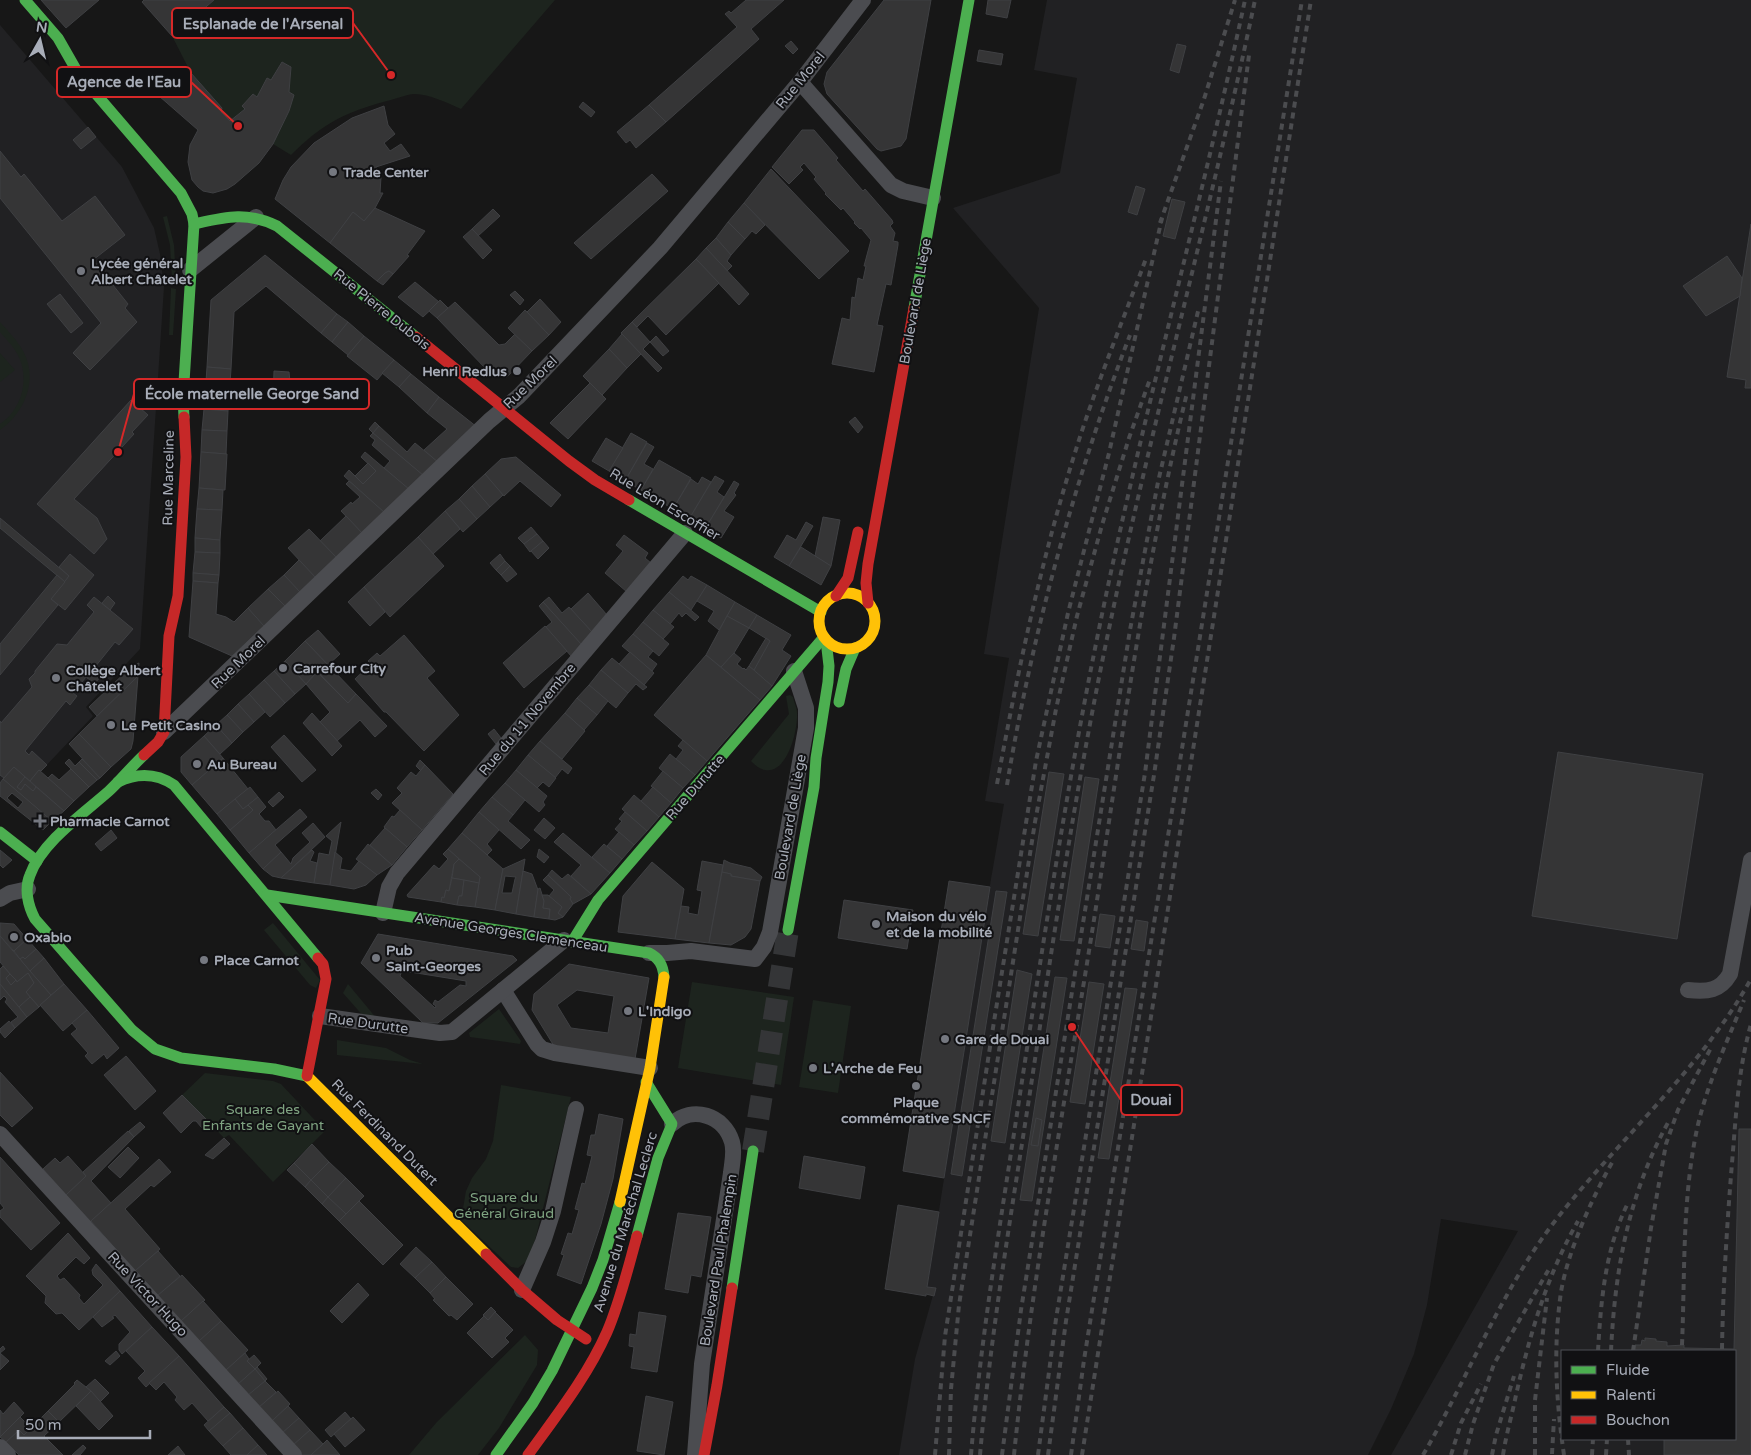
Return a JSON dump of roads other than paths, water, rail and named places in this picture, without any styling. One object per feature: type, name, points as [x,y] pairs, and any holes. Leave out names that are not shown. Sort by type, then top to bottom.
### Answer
[{"type":"street","points":[[25,0],[58,38],[78,73],[181,193],[192,214],[194,224]]},
{"type":"street","name":"Rue Morel","points":[[164,732],[504,408],[519,396],[660,248],[800,82],[863,0]]},
{"type":"street","name":"Boulevard de Liège","points":[[868,603],[866,589],[867,572],[920,279],[923,196],[969,0]]},
{"type":"street","points":[[800,82],[891,185],[903,191],[923,196]]},
{"type":"street","name":"Rue Pierre Dubois","points":[[194,224],[242,215],[256,217],[277,226],[504,408]]},
{"type":"street","points":[[190,270],[256,217]]},
{"type":"street","name":"Rue Marceline","points":[[164,732],[169,636],[178,596],[186,457],[183,390],[194,224]]},
{"type":"street","name":"Rue Léon Escoffier","points":[[504,408],[549,446],[594,480],[821,612]]},
{"type":"street","points":[[836,596],[851,594],[862,598],[868,603],[874,614],[874,629],[866,642],[855,648],[840,648],[825,638],[820,628],[821,612],[825,604],[836,596],[848,578],[860,523]]},
{"type":"street","name":"Rue du 11 Novembre","points":[[383,912],[389,887],[397,873],[685,533]]},
{"type":"street","name":"Boulevard de Liège","points":[[788,930],[814,787],[816,758],[829,674],[825,638]]},
{"type":"street","name":"Rue Durutte","points":[[320,1016],[446,1033],[452,1032],[503,990],[568,941],[598,900],[794,671],[825,638]]},
{"type":"street","points":[[837,710],[843,678],[855,648]]},
{"type":"street","name":"Boulevard de Liège","points":[[755,959],[764,947],[770,932],[806,728],[806,708],[794,671]]},
{"type":"street","points":[[118,782],[130,776],[140,775],[159,777],[169,781],[180,791],[323,964],[326,979],[307,1076],[274,1069],[181,1058],[155,1049],[132,1030],[30,914],[29,877],[37,861],[57,839],[158,743],[164,732]]},
{"type":"street","name":"Boulevard de Liège","points":[[814,787],[831,737]]},
{"type":"street","points":[[0,832],[37,861]]},
{"type":"street","points":[[1688,990],[1700,991],[1722,986],[1730,974],[1751,860]]},
{"type":"street","points":[[0,899],[10,893],[28,889]]},
{"type":"street","name":"Avenue Georges Clemenceau","points":[[267,895],[649,953],[691,950],[755,959]]},
{"type":"street","name":"Avenue du Maréchal Leclerc","points":[[496,1455],[542,1389],[572,1332],[592,1288],[615,1222],[648,1075],[664,976],[659,961],[649,953]]},
{"type":"street","points":[[503,990],[537,1044],[542,1048],[555,1054],[648,1075]]},
{"type":"street","name":"Avenue du Maréchal Leclerc","points":[[528,1455],[575,1389],[599,1346],[620,1297],[655,1167],[672,1124],[648,1075]]},
{"type":"street","name":"Rue Ferdinand Dutert","points":[[307,1076],[522,1290],[572,1332]]},
{"type":"street","points":[[522,1290],[543,1242],[553,1211],[576,1110]]},
{"type":"street","name":"Boulevard Paul Phalempin","points":[[672,1124],[681,1117],[692,1114],[710,1117],[728,1131],[733,1151],[730,1183],[702,1364],[694,1455]]},
{"type":"street","name":"Rue Victor Hugo","points":[[0,1134],[294,1455]]},
{"type":"street","name":"Boulevard Paul Phalempin","points":[[704,1455],[718,1385],[754,1151]]},
{"type":"street","points":[[572,1332],[599,1346]]},
{"type":"street","name":"Boulevard Paul Phalempin","points":[[716,1455],[718,1385]]},
{"type":"street","points":[[0,1447],[8,1455]]},
{"type":"tunnel","points":[[753,1151],[788,930]]},
{"type":"railway","points":[[1160,223],[1204,99],[1235,0]]},
{"type":"railway","points":[[971,1455],[980,1364],[999,1229],[1057,858],[1088,682],[1134,468],[1245,0]]},
{"type":"railway","points":[[980,1455],[1003,1267],[1058,908],[1098,680],[1145,468],[1220,156],[1255,0]]},
{"type":"railway","points":[[1071,1455],[1084,1360],[1302,0]]},
{"type":"railway","points":[[1082,1455],[1311,0]]},
{"type":"railway","points":[[1048,1455],[1066,1321],[1154,775],[1174,638],[1249,55]]},
{"type":"railway","points":[[1038,1455],[1056,1319],[1145,773],[1221,181]]},
{"type":"railway","points":[[935,1455],[945,1336],[1036,761],[1068,613],[1109,453],[1162,218]]},
{"type":"railway","points":[[997,784],[1030,620],[1061,499],[1090,408],[1147,256]]},
{"type":"railway","points":[[1002,1455],[1021,1310],[1130,630],[1158,482],[1199,307]]},
{"type":"railway","points":[[1007,785],[1029,671],[1057,557],[1091,444],[1130,335]]},
{"type":"railway","points":[[949,1455],[951,1389],[959,1305],[1035,822],[1056,709],[1077,616],[1102,525],[1129,438],[1150,379]]},
{"type":"railway","points":[[1014,1455],[1030,1322],[1134,658],[1158,525],[1187,393]]},
{"type":"railway","points":[[1423,1455],[1501,1306],[1535,1248],[1605,1161],[1708,1044],[1731,1012],[1751,979]]},
{"type":"railway","points":[[1682,1345],[1686,1209],[1692,1155],[1706,1096],[1744,1000]]},
{"type":"railway","points":[[1722,1349],[1723,1302],[1736,1110],[1740,1076],[1751,1024]]},
{"type":"railway","points":[[1633,1350],[1651,1228],[1666,1144],[1678,1110],[1712,1046]]},
{"type":"railway","points":[[1611,1350],[1616,1290],[1634,1203],[1644,1174],[1670,1119]]},
{"type":"railway","points":[[1561,1430],[1556,1354],[1564,1276],[1582,1224],[1614,1159]]},
{"type":"railway","points":[[1598,1350],[1605,1276],[1614,1240],[1627,1205]]},
{"type":"railway","points":[[1503,1455],[1521,1372],[1541,1305],[1557,1262],[1578,1221]]},
{"type":"railway","points":[[1465,1455],[1473,1424],[1494,1364],[1549,1269]]},
{"type":"railway","points":[[1535,1455],[1535,1400],[1547,1298]]},
{"type":"railway","points":[[1492,1455],[1496,1435],[1514,1376]]},
{"type":"railway","points":[[1451,1455],[1461,1423],[1481,1384]]},
{"type":"railway","points":[[1552,1454],[1554,1419]]},
{"type":"railway","points":[[1562,1440],[1564,1455]]},
{"type":"railway","points":[[1592,1455],[1593,1440]]},
{"type":"railway","points":[[1606,1455],[1607,1440]]},
{"type":"railway","points":[[1628,1440],[1629,1455]]},
{"type":"place","name":"Esplanade de l'Arsenal","points":[[391,75]]},
{"type":"place","name":"Agence de l'Eau","points":[[238,126]]},
{"type":"place","name":"Trade Center","points":[[333,172]]},
{"type":"place","name":"Lycée général Albert Châtelet","points":[[81,271]]},
{"type":"place","name":"Henri Redlus","points":[[517,371]]},
{"type":"place","name":"École maternelle George Sand","points":[[118,452]]},
{"type":"place","name":"Carrefour City","points":[[283,668]]},
{"type":"place","name":"Collège Albert Châtelet","points":[[56,678]]},
{"type":"place","name":"Le Petit Casino","points":[[111,725]]},
{"type":"place","name":"Au Bureau","points":[[197,764]]},
{"type":"place","name":"Pharmacie Carnot","points":[[40,821]]},
{"type":"place","name":"Maison du vélo et de la mobilité","points":[[876,924]]},
{"type":"place","name":"Oxabio","points":[[14,937]]},
{"type":"place","name":"Pub Saint-Georges","points":[[376,958]]},
{"type":"place","name":"Place Carnot","points":[[204,960]]},
{"type":"place","name":"L'Indigo","points":[[628,1011]]},
{"type":"place","name":"Douai","points":[[1072,1027]]},
{"type":"place","name":"Gare de Douai","points":[[945,1039]]},
{"type":"place","name":"L'Arche de Feu","points":[[813,1068]]},
{"type":"place","name":"Plaque commémorative SNCF","points":[[916,1086]]},
{"type":"park label","name":"Square des Enfants de Gayant","points":[[263,1118]]},
{"type":"park label","name":"Square du Général Giraud","points":[[504,1206]]}]
